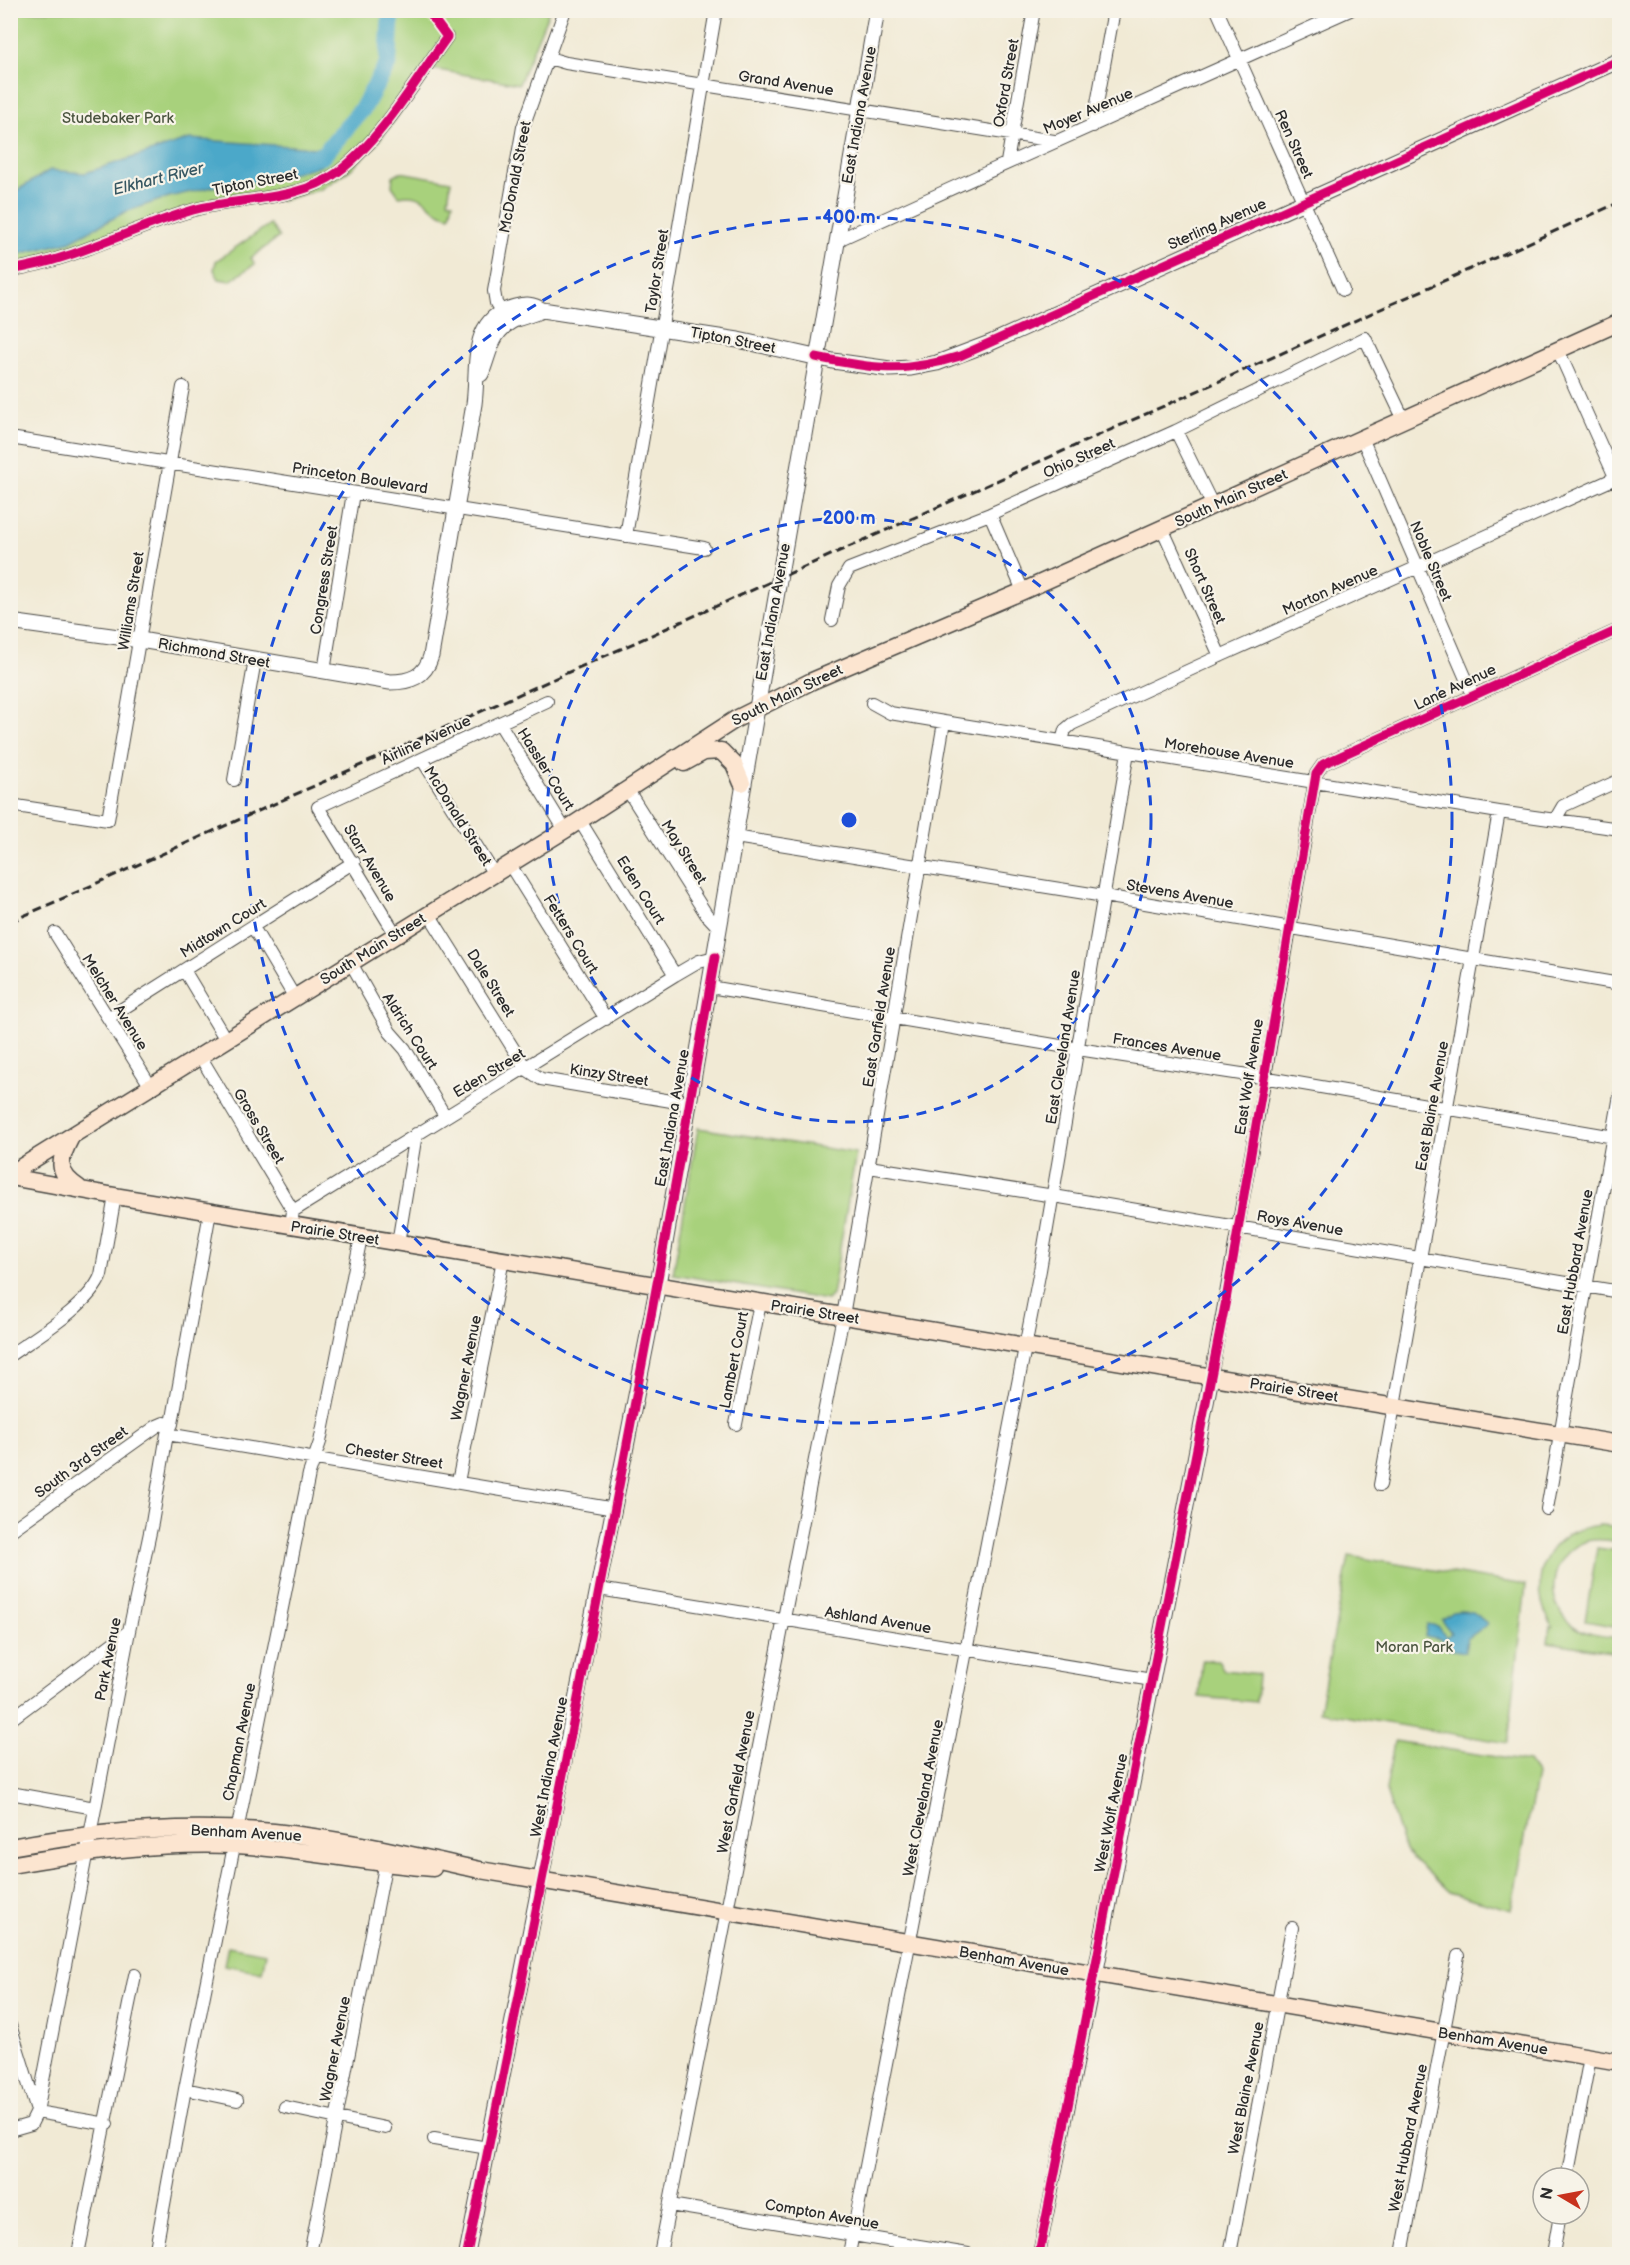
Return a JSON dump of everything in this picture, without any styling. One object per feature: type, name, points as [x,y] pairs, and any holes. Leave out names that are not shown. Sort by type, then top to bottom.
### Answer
[{"type":"main road","name":"South Main Street","points":[[10,1175],[580,821],[698,742],[756,709],[812,681],[1023,591],[1620,322]]},
{"type":"main road","points":[[656,771],[667,772],[704,752],[716,750],[726,755],[734,764],[742,783]]},
{"type":"main road","points":[[72,1136],[62,1153],[62,1168],[68,1181],[82,1190]]},
{"type":"main road","name":"Prairie Street","points":[[10,1175],[210,1212],[292,1219],[361,1237],[658,1284],[760,1303],[1620,1444]]},
{"type":"main road","name":"Benham Avenue","points":[[10,1847],[90,1835],[164,1830],[387,1857],[480,1870],[1620,2062]]},
{"type":"main road","name":"Benham Avenue","points":[[10,1865],[115,1849],[236,1838]]},
{"type":"street","name":"McDonald Street","points":[[504,318],[496,303],[494,291],[517,154],[523,127],[565,10]]},
{"type":"street","name":"Taylor Street","points":[[626,536],[716,10]]},
{"type":"street","name":"East Indiana Avenue","points":[[658,1284],[710,987],[742,783],[877,10]]},
{"type":"street","name":"Oxford Street","points":[[1007,162],[1034,10]]},
{"type":"street","points":[[1093,126],[1114,10]]},
{"type":"street","name":"Ren Street","points":[[1218,10],[1342,290]]},
{"type":"street","name":"Moyer Avenue","points":[[838,240],[1007,162],[1093,126],[1350,10]]},
{"type":"street","name":"Tipton Street","points":[[10,270],[72,255],[190,211],[311,187],[337,173],[362,150],[388,119],[447,38]]},
{"type":"street","name":"Grand Avenue","points":[[549,58],[566,63],[630,71],[1055,142]]},
{"type":"street","name":"Sterling Avenue","points":[[816,357],[890,369],[910,368],[945,361],[1001,338],[1620,60]]},
{"type":"street","name":"Tipton Street","points":[[504,318],[521,305],[534,305],[542,310],[663,327],[816,357]]},
{"type":"street","points":[[457,508],[477,383],[475,362],[478,348],[483,332],[504,318]]},
{"type":"street","name":"Ohio Street","points":[[832,620],[838,586],[849,569],[990,514],[1176,431],[1365,338],[1404,420]]},
{"type":"street","points":[[1558,350],[1618,481]]},
{"type":"street","name":"Williams Street","points":[[10,805],[108,820],[183,387]]},
{"type":"street","points":[[1176,431],[1213,506]]},
{"type":"street","name":"Princeton Boulevard","points":[[10,438],[704,548]]},
{"type":"street","name":"Noble Street","points":[[1362,438],[1473,695]]},
{"type":"street","name":"Morton Avenue","points":[[1062,741],[1065,730],[1072,724],[1418,566],[1618,481]]},
{"type":"street","name":"Congress Street","points":[[324,671],[353,493]]},
{"type":"street","name":"Richmond Street","points":[[10,622],[140,640],[390,682],[404,682],[417,678],[429,664],[457,508]]},
{"type":"street","points":[[990,514],[1023,591]]},
{"type":"street","name":"Short Street","points":[[1162,528],[1220,656]]},
{"type":"street","name":"Lane Avenue","points":[[1314,782],[1323,764],[1620,629]]},
{"type":"street","points":[[234,780],[255,660]]},
{"type":"street","name":"Airline Avenue","points":[[318,807],[547,701]]},
{"type":"street","name":"Morehouse Avenue","points":[[872,703],[890,712],[944,722],[1499,812],[1620,829]]},
{"type":"street","name":"East Garfield Avenue","points":[[843,1316],[944,722]]},
{"type":"street","name":"Hassler Court","points":[[500,724],[565,830]]},
{"type":"street","name":"East Cleveland Avenue","points":[[1026,1347],[1054,1196],[1128,752]]},
{"type":"street","name":"McDonald Street","points":[[422,759],[494,874]]},
{"type":"street","points":[[1556,819],[1563,806],[1620,780]]},
{"type":"street","name":"East Wolf Avenue","points":[[1210,1377],[1239,1228],[1314,782]]},
{"type":"street","name":"May Street","points":[[627,789],[706,914],[719,928]]},
{"type":"street","name":"Starr Avenue","points":[[318,807],[354,862],[396,935]]},
{"type":"street","name":"East Blaine Avenue","points":[[1395,1407],[1499,812]]},
{"type":"street","name":"Eden Court","points":[[580,821],[675,975]]},
{"type":"street","name":"Stevens Avenue","points":[[735,837],[1620,984]]},
{"type":"street","name":"Midtown Court","points":[[108,1018],[354,862]]},
{"type":"street","name":"Fetters Court","points":[[510,865],[606,1019]]},
{"type":"street","name":"Dale Street","points":[[429,914],[526,1068]]},
{"type":"street","points":[[253,927],[295,998]]},
{"type":"street","name":"Melcher Avenue","points":[[54,933],[151,1087]]},
{"type":"street","name":"Eden Street","points":[[292,1219],[445,1116],[675,975],[699,961],[715,957]]},
{"type":"street","name":"Aldrich Court","points":[[351,963],[390,1032],[405,1048],[445,1116]]},
{"type":"street","points":[[184,970],[226,1040]]},
{"type":"street","name":"Frances Avenue","points":[[710,987],[1077,1049],[1265,1077],[1616,1137]]},
{"type":"street","name":"Gross Street","points":[[200,1056],[292,1219]]},
{"type":"street","name":"Kinzy Street","points":[[526,1068],[541,1079],[689,1104]]},
{"type":"street","name":"East Hubbard Avenue","points":[[1560,1434],[1616,1137],[1620,1095]]},
{"type":"street","points":[[398,1243],[417,1134]]},
{"type":"street","name":"Roys Avenue","points":[[869,1167],[1620,1292]]},
{"type":"street","points":[[10,1355],[84,1300],[98,1285],[115,1196]]},
{"type":"street","name":"Park Avenue","points":[[37,2112],[210,1212]]},
{"type":"street","name":"Chapman Avenue","points":[[155,2254],[185,2089],[309,1474],[320,1442],[361,1237]]},
{"type":"street","name":"Wagner Avenue","points":[[458,1482],[502,1260]]},
{"type":"street","name":"West Indiana Avenue","points":[[466,2254],[658,1284]]},
{"type":"street","name":"Lambert Court","points":[[736,1424],[760,1303]]},
{"type":"street","name":"West Garfield Avenue","points":[[660,2254],[843,1316]]},
{"type":"street","name":"West Cleveland Avenue","points":[[849,2254],[1026,1347]]},
{"type":"street","name":"West Wolf Avenue","points":[[1039,2254],[1210,1377]]},
{"type":"street","points":[[1380,1485],[1395,1407]]},
{"type":"street","name":"South 3rd Street","points":[[10,1532],[157,1426],[164,1424],[170,1429]]},
{"type":"street","name":"Chester Street","points":[[170,1429],[315,1459],[615,1509]]},
{"type":"street","points":[[1546,1509],[1560,1434]]},
{"type":"street","name":"Ashland Avenue","points":[[599,1589],[1152,1680]]},
{"type":"street","points":[[10,1720],[129,1631]]},
{"type":"street","points":[[10,1793],[95,1808]]},
{"type":"street","name":"Wagner Avenue","points":[[310,2254],[387,1857]]},
{"type":"street","name":"West Blaine Avenue","points":[[1230,2254],[1292,1928]]},
{"type":"street","name":"West Hubbard Avenue","points":[[1402,2254],[1458,1956]]},
{"type":"street","points":[[78,2254],[135,1975]]},
{"type":"street","points":[[10,2025],[37,2112],[31,2124],[10,2130]]},
{"type":"street","points":[[1569,2166],[1590,2057]]},
{"type":"street","points":[[185,2089],[237,2100]]},
{"type":"street","points":[[285,2107],[385,2128]]},
{"type":"street","points":[[37,2112],[106,2124]]},
{"type":"street","points":[[434,2139],[488,2148]]},
{"type":"street","name":"Compton Avenue","points":[[670,2205],[968,2254]]},
{"type":"street","points":[[1553,2254],[1558,2226]]},
{"type":"green space","name":"Studebaker Park","points":[[10,11],[549,11],[519,84],[432,69],[375,146],[350,170],[321,189],[283,200],[228,199],[53,256],[11,264]]},
{"type":"green space","points":[[400,172],[451,181],[448,201],[453,202],[450,216],[442,214],[417,196],[399,196],[392,186],[393,176]]},
{"type":"green space","points":[[270,224],[279,237],[251,258],[255,264],[230,281],[219,279],[214,270],[216,261]]},
{"type":"green space","points":[[698,1128],[856,1153],[832,1295],[827,1300],[673,1274]]},
{"type":"green space","points":[[1600,1525],[1619,1527],[1619,1542],[1595,1540],[1574,1547],[1558,1568],[1554,1580],[1554,1593],[1557,1606],[1564,1617],[1575,1627],[1602,1636],[1619,1638],[1619,1653],[1548,1642],[1550,1627],[1553,1627],[1544,1610],[1540,1593],[1545,1561],[1553,1548],[1565,1537],[1581,1529]]},
{"type":"green space","points":[[1597,1548],[1619,1551],[1619,1627],[1585,1621]]},
{"type":"green space","name":"Moran Park","points":[[1349,1556],[1526,1585],[1508,1743],[1319,1712]]},
{"type":"green space","points":[[1202,1660],[1218,1661],[1224,1670],[1258,1674],[1256,1702],[1199,1697]]},
{"type":"green space","points":[[1394,1741],[1528,1762],[1537,1775],[1511,1910],[1449,1892],[1405,1851],[1386,1791]]},
{"type":"green space","points":[[228,1946],[266,1953],[262,1972],[224,1965]]},
{"type":"water","points":[[190,139],[317,148],[322,156],[321,166],[263,181],[217,186],[169,197],[125,212],[69,242],[11,256],[11,194],[50,170],[85,173]]},
{"type":"water","points":[[1453,1612],[1473,1612],[1488,1624],[1467,1639],[1465,1652],[1447,1649],[1441,1639],[1425,1636],[1427,1624],[1438,1626],[1446,1637],[1451,1633],[1442,1620]]},
{"type":"waterway","name":"Elkhart River","points":[[300,160],[322,156],[363,108],[388,63],[391,10]]},
{"type":"railway","points":[[10,922],[1620,202]]},
{"type":"cycle path","points":[[10,270],[57,259],[193,210],[287,194],[322,182],[353,159],[383,127],[447,37],[427,10]]},
{"type":"cycle path","points":[[816,357],[888,368],[922,365],[960,356],[1620,60]]},
{"type":"cycle path","points":[[1039,2254],[1226,1300],[1316,774],[1323,764],[1620,629]]},
{"type":"cycle path","points":[[467,2254],[627,1444],[715,957]]}]
